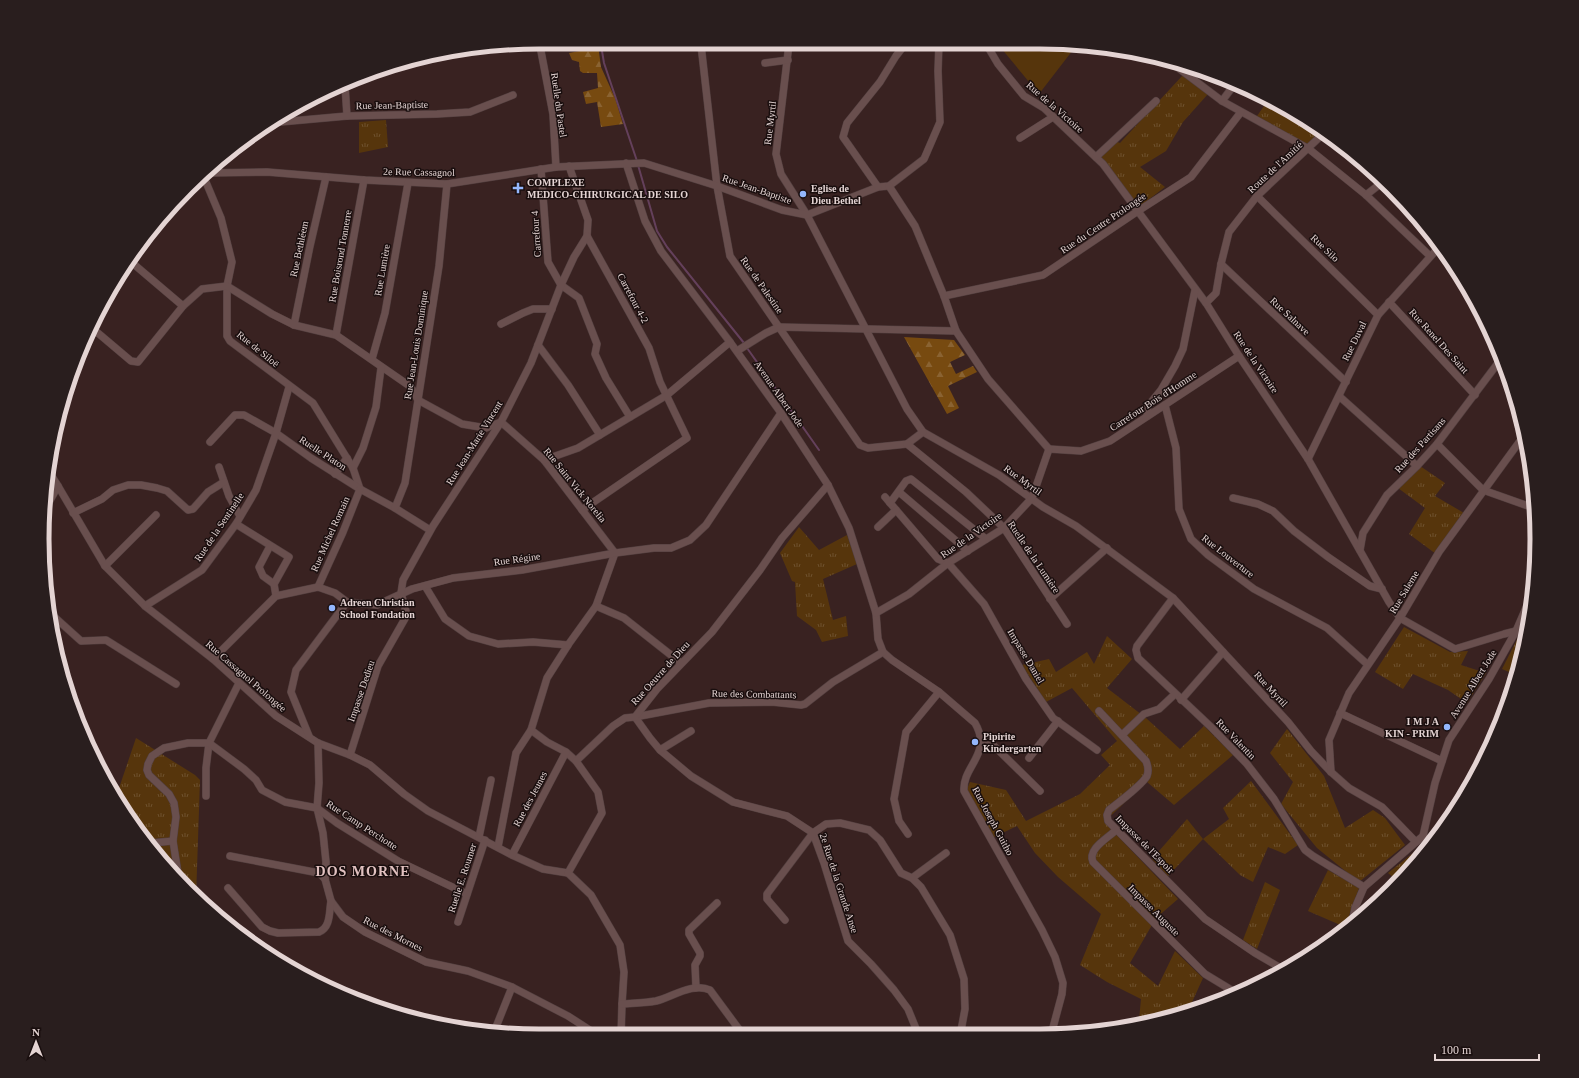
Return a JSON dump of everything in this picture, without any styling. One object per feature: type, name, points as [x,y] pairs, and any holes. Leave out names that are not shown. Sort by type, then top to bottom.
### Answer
[{"type":"street","name":"Ruelle du Pastel","points":[[541,49],[553,114],[556,167]]},
{"type":"street","name":"Rue de Palestine","points":[[701,49],[717,186],[730,256],[860,445],[868,448],[907,444],[924,432]]},
{"type":"street","name":"Rue Myrtil","points":[[789,49],[776,154],[781,174],[807,215],[907,409],[924,432],[999,474],[1043,508],[1076,526],[1107,548],[1173,598],[1288,722],[1311,751],[1331,772],[1349,788],[1382,808],[1416,842]]},
{"type":"street","points":[[878,187],[843,137],[846,123],[880,82],[901,49]]},
{"type":"street","points":[[807,215],[878,187],[889,186],[924,159],[940,122],[939,49]]},
{"type":"street","name":"Rue de la Victoire","points":[[989,49],[998,64],[1024,96],[1044,108],[1096,157],[1206,303],[1239,356],[1308,459],[1400,618],[1455,649],[1516,631]]},
{"type":"street","points":[[765,63],[788,60]]},
{"type":"street","points":[[1181,70],[1222,101],[1309,149],[1366,195],[1430,256]]},
{"type":"street","points":[[1222,101],[1232,88]]},
{"type":"street","points":[[345,89],[347,116]]},
{"type":"street","name":"Rue Jean-Baptiste","points":[[283,122],[347,116],[470,112],[513,95]]},
{"type":"street","points":[[1096,157],[1156,101]]},
{"type":"street","name":"Rue du Centre Prolongée","points":[[944,296],[1043,275],[1191,177],[1241,112]]},
{"type":"street","points":[[1020,138],[1053,117]]},
{"type":"street","name":"Route de l'Amitié","points":[[1206,303],[1216,294],[1221,264],[1229,232],[1257,196],[1320,137]]},
{"type":"street","name":"Rue Jean-Baptiste","points":[[629,162],[644,163],[717,186],[782,210],[807,215]]},
{"type":"street","name":"2e Rue Cassagnol","points":[[213,174],[267,172],[408,183],[447,184],[556,167],[629,162]]},
{"type":"street","name":"Avenue Albert Jode","points":[[629,162],[645,221],[661,251],[737,351],[781,413],[828,485],[849,528],[876,613],[878,639],[883,652]]},
{"type":"street","name":"Carrefour 4-2","points":[[568,166],[588,220],[587,236],[649,348],[660,382],[687,438],[582,510]]},
{"type":"street","name":"Carrefour 4","points":[[541,169],[548,262],[561,285],[579,298],[597,344],[595,354],[606,378],[630,417]]},
{"type":"street","name":"Rue Bethléem","points":[[294,325],[326,177]]},
{"type":"street","name":"Rue de Siloë","points":[[206,180],[220,218],[232,262],[227,286],[227,336],[230,341],[289,387],[313,403],[353,468],[360,489]]},
{"type":"street","name":"Rue Boisrond Tonnerre","points":[[336,335],[364,180]]},
{"type":"street","name":"Rue Lumière","points":[[372,359],[384,313],[408,183]]},
{"type":"street","name":"Rue Jean-Louis Dominique","points":[[395,508],[405,483],[439,266],[447,184]]},
{"type":"street","points":[[889,186],[915,226],[944,296],[956,331],[988,379],[1049,449]]},
{"type":"street","points":[[1366,195],[1378,186]]},
{"type":"street","name":"Rue Silo","points":[[1257,196],[1378,315]]},
{"type":"street","name":"Rue Jean-Marie Vincent","points":[[401,592],[403,580],[430,530],[501,422],[531,363],[561,285],[574,257],[587,236]]},
{"type":"street","name":"Rue Duval","points":[[1308,459],[1378,315],[1436,250]]},
{"type":"street","points":[[134,264],[183,306]]},
{"type":"street","name":"Rue Salnave","points":[[1221,264],[1346,382]]},
{"type":"street","points":[[96,331],[131,361],[138,362],[183,306],[202,289],[227,286],[272,314],[294,325],[336,335],[411,387],[418,400],[462,424],[486,428],[501,422]]},
{"type":"street","points":[[1146,416],[1148,406],[1162,390],[1183,348],[1195,290]]},
{"type":"street","name":"Rue Renel Des Saint","points":[[1389,302],[1475,395]]},
{"type":"street","points":[[502,324],[533,309],[552,309]]},
{"type":"street","points":[[737,351],[766,333],[779,327],[956,331]]},
{"type":"street","points":[[544,460],[578,448],[667,394],[730,342]]},
{"type":"street","points":[[538,344],[568,385],[600,435]]},
{"type":"street","name":"Carrefour Bois d'Homme","points":[[1049,449],[1081,451],[1110,441],[1239,356]]},
{"type":"street","name":"Rue des Partisans","points":[[1360,550],[1363,533],[1387,495],[1437,444],[1498,363]]},
{"type":"street","points":[[353,468],[362,448],[376,407],[382,368]]},
{"type":"street","name":"Rue de la Sentinelle","points":[[145,606],[202,570],[236,524],[256,490],[276,433],[289,387]]},
{"type":"street","points":[[1339,396],[1417,466]]},
{"type":"street","name":"Rue Louverture","points":[[1165,405],[1176,448],[1179,509],[1191,539],[1208,555],[1254,589],[1327,628],[1367,664]]},
{"type":"street","name":"Rue Régine","points":[[347,602],[377,604],[401,592],[453,578],[522,570],[615,553],[654,548],[671,548],[690,540],[706,525],[781,413]]},
{"type":"street","name":"Ruelle Platon","points":[[210,442],[235,416],[239,414],[244,415],[276,433],[335,474],[430,530]]},
{"type":"street","name":"Rue Saint Vick Norelia","points":[[501,422],[544,460],[615,553]]},
{"type":"street","name":"Rue Saleme","points":[[1331,772],[1329,740],[1348,693],[1400,618],[1439,552],[1520,440]]},
{"type":"street","name":"Ruelle de la Lumière","points":[[907,444],[966,492],[1004,528],[1067,624]]},
{"type":"street","points":[[1437,444],[1483,490],[1529,506]]},
{"type":"street","name":"Rue de la Victoire","points":[[876,613],[909,594],[948,563],[1004,528],[1032,498],[1049,449]]},
{"type":"street","points":[[335,474],[347,458]]},
{"type":"street","points":[[219,467],[229,496],[240,516]]},
{"type":"street","name":"Rue Cassagnol Prolongée","points":[[53,478],[105,566],[145,606],[213,660],[276,716],[318,743],[350,755],[370,765],[404,794],[421,806],[512,855],[543,869],[568,874]]},
{"type":"street","points":[[968,551],[899,492],[906,481],[909,479],[912,480],[986,539]]},
{"type":"street","points":[[73,513],[102,499],[114,490],[128,485],[141,485],[167,491],[188,510],[193,509],[208,492],[224,482]]},
{"type":"street","name":"Rue Oeuvre de Dieu","points":[[576,761],[613,726],[625,718],[635,716],[657,689],[712,632],[760,570],[782,538],[828,485]]},
{"type":"street","points":[[51,500],[58,486]]},
{"type":"street","name":"Rue Michel Romain","points":[[318,586],[343,532],[360,489]]},
{"type":"street","name":"Impasse Daniel","points":[[899,492],[887,500],[938,559],[948,563],[984,604],[1026,679],[1053,718],[1097,750]]},
{"type":"street","points":[[1233,498],[1258,504],[1273,511],[1294,531],[1328,557],[1370,586],[1382,589]]},
{"type":"street","points":[[878,527],[896,510]]},
{"type":"street","points":[[105,566],[156,515]]},
{"type":"street","points":[[213,660],[276,596],[274,584],[289,557],[236,524]]},
{"type":"street","points":[[270,546],[259,567],[262,576],[274,584]]},
{"type":"street","points":[[1050,599],[1107,548]]},
{"type":"street","points":[[498,847],[516,753],[530,730],[547,678],[568,645],[596,606],[615,553]]},
{"type":"street","name":"Rue Michel Romain","points":[[276,596],[318,586],[335,593],[347,602]]},
{"type":"street","points":[[425,586],[445,619],[469,636],[498,644],[533,642],[568,645]]},
{"type":"street","name":"Impasse Dedieu","points":[[350,755],[378,666],[407,615],[401,592]]},
{"type":"street","name":"Rue Valentin","points":[[1173,598],[1138,646],[1136,650],[1138,658],[1247,764],[1274,799],[1305,850],[1364,887]]},
{"type":"street","points":[[309,736],[291,692],[296,670],[347,602]]},
{"type":"street","points":[[596,606],[624,618],[681,663]]},
{"type":"street","name":"Avenue Albert Jode","points":[[1423,836],[1435,783],[1449,740],[1490,679],[1516,631],[1525,611]]},
{"type":"street","points":[[55,618],[81,641],[106,640],[176,684]]},
{"type":"street","points":[[883,652],[892,660],[939,692],[976,723],[981,737],[989,741],[1040,791]]},
{"type":"street","name":"Rue des Combattants","points":[[635,716],[709,703],[772,702],[802,705],[833,682],[883,652]]},
{"type":"street","points":[[1181,700],[1223,652]]},
{"type":"street","points":[[206,796],[206,768],[209,743],[239,683]]},
{"type":"street","points":[[908,834],[899,821],[894,799],[906,732],[939,692]]},
{"type":"street","points":[[1122,735],[1144,714],[1159,709],[1174,694]]},
{"type":"street","name":"Impasse de l'Espoir","points":[[1099,711],[1146,761],[1148,771],[1144,779],[1108,812],[1108,821],[1205,919],[1255,953],[1278,967]]},
{"type":"street","points":[[1340,713],[1442,761]]},
{"type":"street","name":"2e Rue de la Grande Anse","points":[[635,716],[660,750],[691,776],[733,802],[787,816],[813,833],[824,863],[848,941],[872,964],[894,990],[908,1009],[916,1029]]},
{"type":"street","points":[[1029,758],[1058,721]]},
{"type":"street","points":[[530,730],[547,742],[566,752],[576,761],[598,792],[602,812],[568,874],[591,895],[620,945],[624,972],[622,1029]]},
{"type":"street","points":[[660,750],[691,731]]},
{"type":"street","name":"Rue Joseph Guitho","points":[[981,737],[979,752],[965,780],[964,791],[1042,930],[1058,963],[1062,983],[1062,994],[1053,1029]]},
{"type":"street","points":[[177,869],[173,841],[176,817],[174,803],[169,794],[149,775],[147,770],[148,764],[152,756],[164,748],[181,744],[209,743]]},
{"type":"street","name":"Rue Camp Perchotte","points":[[209,743],[244,769],[256,780],[262,790],[285,802],[317,808],[337,823],[398,861],[467,894]]},
{"type":"street","name":"Rue des Mornes","points":[[318,743],[319,783],[317,808],[323,833],[326,862],[325,879],[331,901],[343,917],[365,932],[426,962],[468,971],[512,987],[568,1016],[588,1029]]},
{"type":"street","name":"Rue des Jeunes","points":[[512,855],[566,752]]},
{"type":"street","name":"Ruelle E. Roumer","points":[[458,922],[482,839],[492,780]]},
{"type":"street","points":[[785,920],[767,899],[767,894],[813,833],[826,824],[840,823],[869,830],[880,840],[901,873],[912,878],[921,886],[950,935],[964,979],[965,1010],[961,1029]]},
{"type":"street","name":"Impasse Auguste","points":[[1116,830],[1094,850],[1091,857],[1092,862],[1205,974],[1232,990]]},
{"type":"street","points":[[1354,915],[1364,887],[1423,836],[1427,839]]},
{"type":"street","points":[[155,843],[173,841]]},
{"type":"street","points":[[912,878],[946,853]]},
{"type":"street","points":[[230,856],[319,873],[325,879]]},
{"type":"street","points":[[228,888],[262,927],[278,933],[319,932],[325,930],[328,924],[331,901]]},
{"type":"street","points":[[696,988],[695,965],[700,953],[689,934],[689,930],[717,902]]},
{"type":"street","points":[[496,1027],[512,987]]},
{"type":"street","points":[[622,1004],[656,1001],[696,988],[704,987],[710,990],[739,1029]]},
{"type":"green space","points":[[599,49],[601,67],[615,98],[623,124],[601,127],[597,102],[586,104],[583,92],[598,88],[597,73],[583,73],[580,71],[579,62],[572,60],[569,53]]},
{"type":"green space","points":[[1002,49],[1073,50],[1039,94]]},
{"type":"green space","points":[[1183,75],[1208,94],[1183,122],[1166,151],[1140,167],[1165,187],[1139,207],[1100,156],[1115,141],[1120,143]]},
{"type":"green space","points":[[1265,104],[1317,136],[1306,146],[1257,116]]},
{"type":"green space","points":[[386,120],[388,147],[359,153],[359,122]]},
{"type":"green space","points":[[904,337],[954,340],[965,355],[950,362],[956,374],[973,366],[977,372],[948,386],[959,408],[947,414]]},
{"type":"green space","points":[[1420,466],[1445,483],[1435,496],[1464,513],[1436,554],[1409,534],[1425,508],[1398,488]]},
{"type":"green space","points":[[799,527],[819,550],[847,535],[857,564],[823,579],[833,620],[846,616],[848,636],[822,642],[816,630],[797,616],[795,582],[792,581],[780,553]]},
{"type":"green space","points":[[1404,627],[1450,652],[1468,651],[1461,665],[1486,673],[1467,703],[1448,690],[1413,674],[1403,689],[1375,672]]},
{"type":"green space","points":[[1522,630],[1511,673],[1502,669]]},
{"type":"green space","points":[[1107,636],[1132,659],[1107,688],[1146,718],[1180,749],[1204,726],[1233,755],[1174,805],[1147,782],[1104,822],[1178,899],[1156,918],[1130,963],[1158,986],[1175,951],[1203,978],[1191,1005],[1139,1019],[1141,999],[1107,982],[1080,965],[1101,914],[1058,877],[1035,853],[1017,826],[992,838],[967,789],[970,782],[1006,790],[1026,821],[1080,794],[1110,765],[1101,755],[1117,741],[1072,688],[1046,702],[1022,665],[1049,659],[1056,672],[1087,652],[1094,664]]},
{"type":"green space","points":[[1287,729],[1324,776],[1345,828],[1373,810],[1385,818],[1405,845],[1359,882],[1317,848],[1281,804],[1293,782],[1270,753]]},
{"type":"green space","points":[[136,738],[195,775],[200,780],[196,888],[171,862],[150,837],[119,790]]},
{"type":"green space","points":[[1251,781],[1298,845],[1285,854],[1268,847],[1253,882],[1240,875],[1203,839],[1229,819],[1223,808]]},
{"type":"green space","points":[[1187,819],[1203,839],[1168,876],[1152,859]]},
{"type":"green space","points":[[1420,847],[1393,877],[1388,873]]},
{"type":"green space","points":[[1328,870],[1359,888],[1348,920],[1341,925],[1308,911]]},
{"type":"green space","points":[[1265,882],[1280,890],[1257,949],[1243,940]]},
{"type":"waterway","points":[[602,49],[604,63],[637,161]]},
{"type":"waterway","points":[[638,165],[657,231],[667,247],[744,343]]},
{"type":"waterway","points":[[747,348],[819,450]]},
{"type":"place","name":"COMPLEXE MEDICO-CHIRURGICAL DE SILO","points":[[518,188]]},
{"type":"place","name":"Eglise de Dieu Bethel","points":[[803,194]]},
{"type":"place","name":"Adreen Christian School Fondation","points":[[332,608]]},
{"type":"place","name":"I M J A KIN - PRIM","points":[[1447,727]]},
{"type":"place","name":"Pipirite Kindergarten","points":[[975,742]]},
{"type":"district","name":"DOS MORNE","points":[[363,871]]}]
